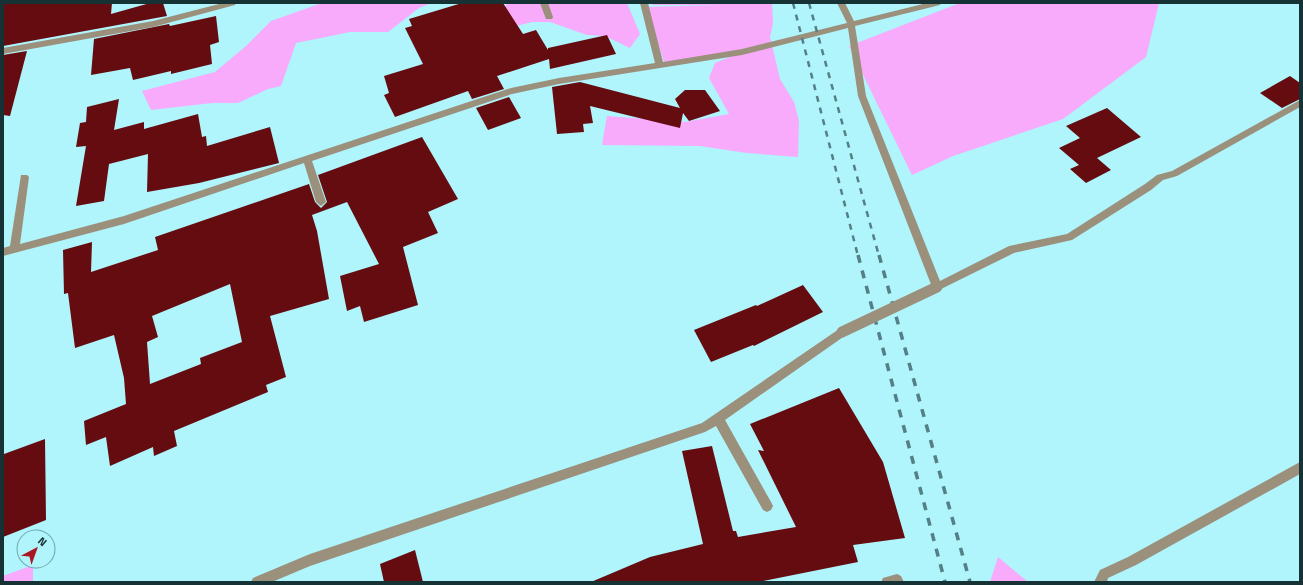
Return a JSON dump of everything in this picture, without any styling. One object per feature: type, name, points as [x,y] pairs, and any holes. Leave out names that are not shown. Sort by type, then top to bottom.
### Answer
[{"type":"street","points":[[3,51],[153,24],[232,3]]},
{"type":"street","points":[[544,3],[549,17]]},
{"type":"street","points":[[636,3],[645,5],[660,65]]},
{"type":"street","points":[[841,3],[851,24],[862,96],[937,287]]},
{"type":"street","points":[[3,252],[124,220],[511,91],[559,81],[742,52],[937,3]]},
{"type":"street","points":[[257,582],[310,560],[705,427],[842,332],[937,287],[1012,249],[1069,237],[1148,187],[1160,177],[1174,174],[1300,103]]},
{"type":"street","points":[[307,159],[321,202]]},
{"type":"street","points":[[14,249],[24,177]]},
{"type":"street","points":[[718,418],[767,506]]},
{"type":"street","points":[[1100,582],[1104,574],[1132,561],[1300,468]]},
{"type":"street","points":[[887,582],[897,580],[898,582]]},
{"type":"shaded area","points":[[322,3],[431,3],[419,8],[388,32],[350,32],[296,43],[281,86],[268,89],[238,103],[212,103],[151,110],[142,91],[215,72],[246,46],[271,21]]},
{"type":"shaded area","points":[[507,3],[627,3],[640,34],[630,48],[605,36],[587,35],[550,22],[532,22],[512,27],[499,26]]},
{"type":"shaded area","points":[[652,3],[772,3],[773,23],[770,37],[780,79],[794,102],[799,121],[798,157],[747,153],[700,146],[602,145],[607,116],[685,122],[729,114],[709,78],[715,63],[742,52],[743,49],[665,64],[645,7],[720,5],[653,5]]},
{"type":"shaded area","points":[[960,3],[1159,3],[1146,57],[1063,119],[953,156],[912,175],[849,46]]},
{"type":"shaded area","points":[[998,557],[1028,582],[990,582]]},
{"type":"shaded area","points":[[22,569],[33,569],[33,582],[3,582],[3,576]]},
{"type":"building","points":[[3,3],[112,3],[111,14],[150,3],[163,3],[167,16],[3,46]]},
{"type":"building","points":[[462,3],[503,3],[523,34],[536,30],[548,50],[548,48],[607,35],[616,54],[550,69],[549,59],[497,76],[504,89],[472,99],[468,91],[395,117],[384,95],[389,93],[384,76],[423,64],[405,28],[412,26],[409,19]]},
{"type":"building","points":[[216,16],[219,42],[210,45],[212,64],[171,74],[171,71],[133,80],[130,68],[91,75],[94,39],[169,24],[170,26]]},
{"type":"building","points":[[27,51],[10,116],[3,115],[3,55]]},
{"type":"building","points":[[1290,76],[1300,83],[1300,99],[1282,108],[1260,93]]},
{"type":"building","points":[[580,82],[680,108],[675,99],[685,90],[705,90],[720,111],[689,121],[683,113],[680,128],[590,106],[593,123],[583,124],[584,132],[557,134],[552,87]]},
{"type":"building","points":[[509,97],[521,118],[488,130],[476,108]]},
{"type":"building","points":[[119,99],[114,130],[144,122],[144,129],[198,114],[202,137],[206,136],[207,146],[270,127],[279,163],[199,183],[147,192],[148,154],[109,164],[104,201],[76,206],[86,146],[76,147],[80,123],[86,122],[87,107]]},
{"type":"building","points":[[1107,108],[1141,137],[1097,158],[1111,170],[1086,183],[1070,169],[1079,165],[1059,148],[1080,138],[1066,126]]},
{"type":"building","points":[[422,137],[458,199],[428,212],[438,233],[403,247],[418,305],[364,322],[360,306],[347,311],[340,276],[379,264],[347,202],[312,215],[317,231],[329,299],[270,316],[286,377],[266,385],[268,392],[174,431],[177,446],[154,456],[153,447],[110,466],[106,437],[86,445],[84,421],[126,404],[124,378],[114,335],[75,348],[68,293],[64,294],[63,250],[92,242],[91,272],[158,250],[155,237],[309,184],[315,202],[321,208],[327,202],[318,175]],"holes":[[[230,284],[242,342],[200,358],[201,364],[150,384],[147,342],[158,337],[152,316]]]},
{"type":"building","points":[[803,285],[823,312],[754,346],[753,345],[711,362],[694,330],[756,305],[757,306]]},
{"type":"building","points":[[839,388],[883,462],[905,538],[853,545],[858,562],[758,582],[591,582],[650,557],[703,544],[682,451],[712,446],[733,531],[736,531],[738,537],[796,527],[758,450],[764,451],[750,424]]},
{"type":"building","points":[[45,439],[46,520],[23,529],[16,529],[16,532],[3,537],[4,454]]},
{"type":"building","points":[[415,550],[423,582],[384,582],[380,564]]},
{"type":"railway","points":[[793,3],[858,256]]},
{"type":"railway","points":[[809,3],[879,256]]},
{"type":"railway","points":[[858,255],[945,582]]},
{"type":"railway","points":[[879,255],[970,582]]}]
